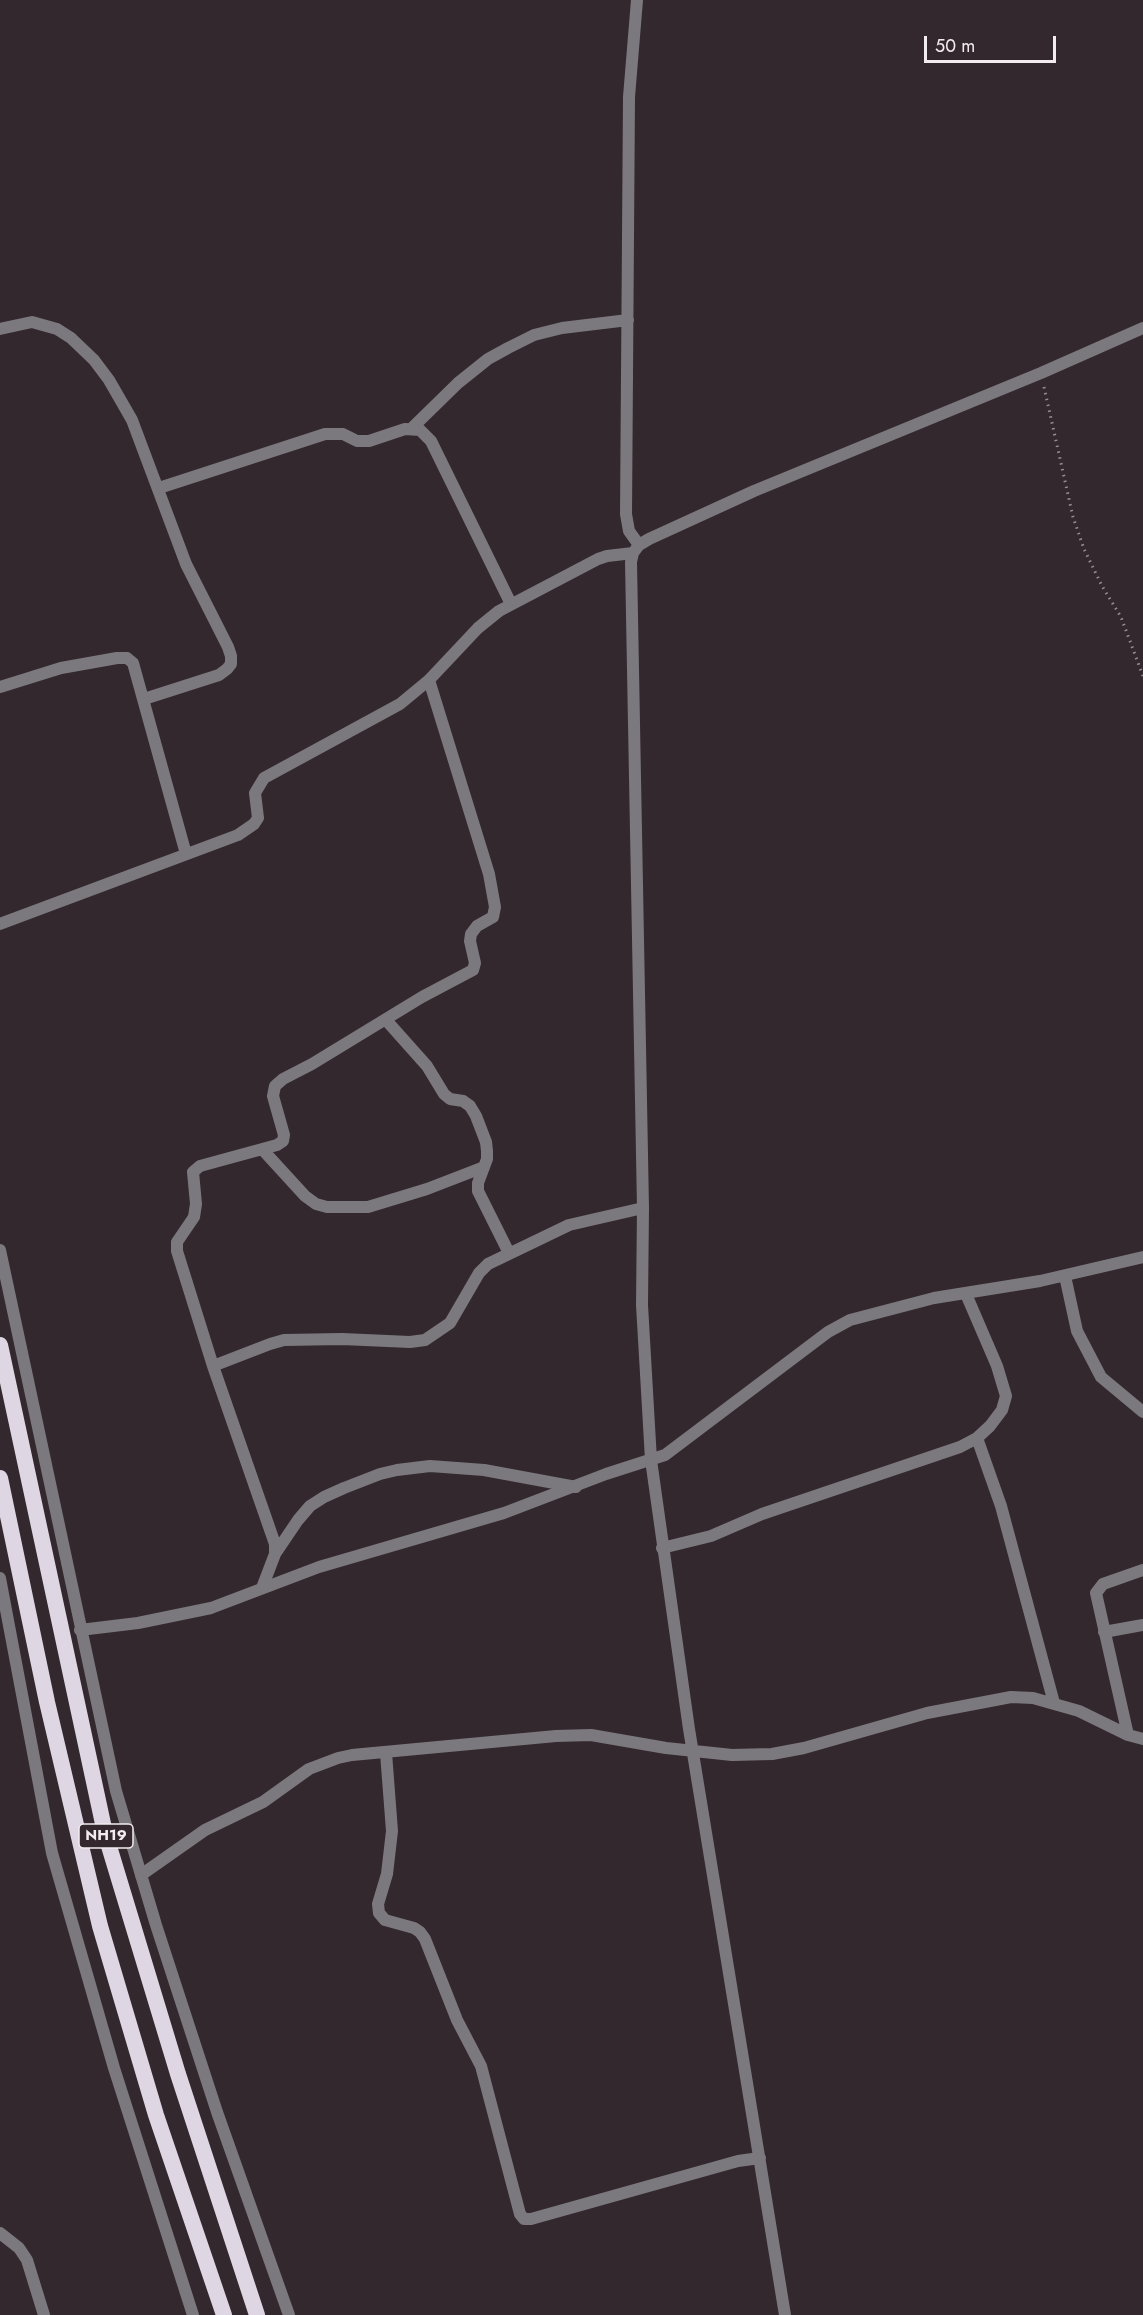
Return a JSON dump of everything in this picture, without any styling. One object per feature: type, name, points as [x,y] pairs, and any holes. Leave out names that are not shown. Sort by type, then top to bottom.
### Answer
[{"type":"highway","name":"NH19","points":[[0,1345],[105,1833],[178,2074],[257,2315]]},
{"type":"highway","name":"NH19","points":[[0,1478],[47,1702],[100,1926],[156,2115],[224,2315]]},
{"type":"street","points":[[637,0],[629,97],[625,320],[626,514],[632,551],[630,571],[639,1209],[646,1462],[662,1548],[690,1750],[785,2315]]},
{"type":"street","points":[[159,488],[325,434],[343,434],[357,441],[369,441],[412,428],[458,383],[498,353],[534,335],[562,328],[625,320]]},
{"type":"street","points":[[0,329],[23,323],[44,324],[71,338],[94,360],[132,420],[186,564],[228,647],[231,664],[219,675],[144,699]]},
{"type":"street","points":[[0,924],[238,835],[255,824],[258,813],[255,793],[264,778],[392,709],[429,680],[478,628],[510,604],[607,556],[632,551],[655,536],[815,464],[1041,373],[1143,328]]},
{"type":"street","points":[[412,428],[420,430],[430,441],[510,604]]},
{"type":"street","points":[[0,687],[61,668],[127,658],[133,663],[186,854]]},
{"type":"street","points":[[275,1554],[275,1544],[213,1366],[177,1251],[177,1242],[194,1216],[196,1204],[193,1172],[200,1166],[278,1145],[283,1141],[284,1135],[273,1095],[275,1086],[283,1079],[423,997],[468,975],[473,970],[476,963],[470,941],[471,933],[477,926],[493,917],[495,907],[489,874],[429,680]]},
{"type":"street","points":[[386,1020],[427,1066],[444,1094],[450,1099],[463,1101],[470,1106],[476,1116],[486,1142],[487,1159],[478,1184],[478,1191],[508,1253]]},
{"type":"street","points":[[262,1149],[305,1197],[316,1204],[327,1207],[368,1207],[427,1189],[484,1167]]},
{"type":"street","points":[[213,1366],[284,1340],[342,1339],[410,1342],[426,1340],[450,1323],[484,1268],[508,1253],[569,1225],[613,1213],[639,1209]]},
{"type":"street","points":[[0,1250],[116,1791],[217,2112],[289,2315]]},
{"type":"street","points":[[80,1630],[189,1614],[218,1606],[327,1564],[504,1513],[646,1462],[676,1448],[840,1325],[850,1320],[934,1298],[1065,1276],[1143,1257]]},
{"type":"street","points":[[1065,1276],[1077,1331],[1095,1367],[1101,1377],[1143,1412]]},
{"type":"street","points":[[662,1548],[711,1536],[762,1514],[960,1447],[977,1438],[1002,1410],[1006,1396],[998,1366],[966,1294]]},
{"type":"street","points":[[977,1438],[993,1481],[1054,1703]]},
{"type":"street","points":[[261,1588],[275,1554],[310,1506],[344,1488],[380,1474],[430,1466],[484,1470],[576,1487]]},
{"type":"street","points":[[1128,1735],[1096,1593],[1103,1584],[1143,1570]]},
{"type":"street","points":[[0,1578],[52,1854],[114,2068],[193,2315]]},
{"type":"street","points":[[1104,1632],[1143,1625]]},
{"type":"street","points":[[141,1875],[205,1830],[263,1802],[297,1777],[320,1764],[338,1758],[556,1736],[591,1735],[666,1748],[732,1755],[772,1754],[804,1748],[897,1721],[1011,1697],[1033,1698],[1054,1703],[1079,1711],[1128,1735],[1143,1739]]},
{"type":"street","points":[[386,1753],[392,1831],[387,1874],[378,1904],[379,1913],[384,1920],[414,1928],[425,1939],[463,2033],[481,2066],[520,2214],[524,2219],[531,2219],[738,2161],[757,2158]]},
{"type":"street","points":[[0,2233],[19,2248],[27,2260],[44,2315]]},
{"type":"path","points":[[1041,373],[1056,432],[1073,517],[1084,549],[1102,586],[1121,617],[1143,676]]}]
